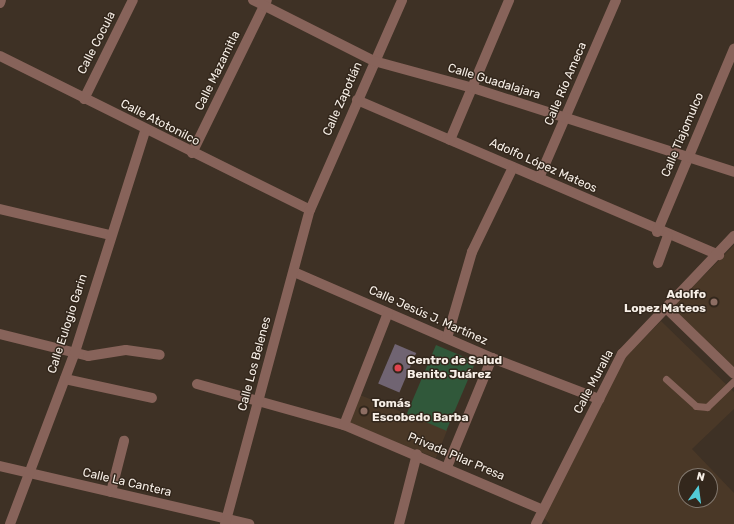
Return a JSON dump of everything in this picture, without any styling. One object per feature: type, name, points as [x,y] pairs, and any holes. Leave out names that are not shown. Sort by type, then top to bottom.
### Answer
[{"type":"street","name":"Calle Cocula","points":[[84,99],[133,0]]},
{"type":"street","name":"Calle Guadalajara","points":[[253,0],[266,3],[374,61],[473,88],[734,172]]},
{"type":"street","name":"Calle Zapotlán","points":[[310,210],[402,0]]},
{"type":"street","points":[[450,140],[509,0]]},
{"type":"street","name":"Calle Río Ameca","points":[[539,178],[616,0]]},
{"type":"street","name":"Calle Mazamitla","points":[[192,154],[266,3]]},
{"type":"street","name":"Calle Tlajomulco","points":[[658,232],[734,49]]},
{"type":"street","name":"Calle Atotonilco","points":[[0,56],[145,131],[310,210]]},
{"type":"street","name":"Adolfo López Mateos","points":[[357,100],[539,178],[658,232],[719,255]]},
{"type":"street","name":"Calle Eulogio Garin","points":[[10,524],[75,352],[110,235],[145,131]]},
{"type":"street","points":[[447,338],[472,252],[513,167]]},
{"type":"street","points":[[0,209],[110,235]]},
{"type":"street","name":"Calle Los Belenes","points":[[225,521],[310,210]]},
{"type":"street","points":[[658,263],[668,236]]},
{"type":"street","name":"Calle Muralla","points":[[536,524],[622,354],[719,255],[734,236]]},
{"type":"street","name":"Calle Jesús J. Martínez","points":[[294,272],[492,358],[598,399]]},
{"type":"street","points":[[666,309],[734,374]]},
{"type":"street","points":[[344,425],[388,313]]},
{"type":"street","points":[[0,334],[75,352],[100,356],[126,350],[160,355]]},
{"type":"street","points":[[447,467],[492,358]]},
{"type":"street","points":[[64,379],[152,398]]},
{"type":"street","name":"Privada Pilar Presa","points":[[197,384],[344,425],[417,454],[543,510]]},
{"type":"street","points":[[111,492],[124,441]]},
{"type":"street","points":[[399,524],[417,454]]},
{"type":"street","name":"Calle La Cantera","points":[[0,466],[225,521],[249,524]]},
{"type":"lane","points":[[666,378],[696,406],[707,407],[734,381]]},
{"type":"shaded area","points":[[734,245],[734,367],[672,308]]},
{"type":"shaded area","points":[[661,321],[734,392],[734,409],[692,449],[710,468],[678,468],[678,508],[718,508],[718,476],[734,493],[734,524],[550,524],[544,518],[620,363]]},
{"type":"shaded area","points":[[360,395],[447,430],[436,458],[349,423]]},
{"type":"green space","points":[[436,345],[476,362],[446,431],[407,414]]},
{"type":"building","name":"Centro de Salud Benito Juárez","points":[[395,344],[416,353],[399,393],[378,384]]},
{"type":"place","name":"Adolfo Lopez Mateos","points":[[714,302]]},
{"type":"place","name":"Centro de Salud Benito Juárez","points":[[398,368]]},
{"type":"place","name":"Tomás Escobedo Barba","points":[[364,411]]}]
